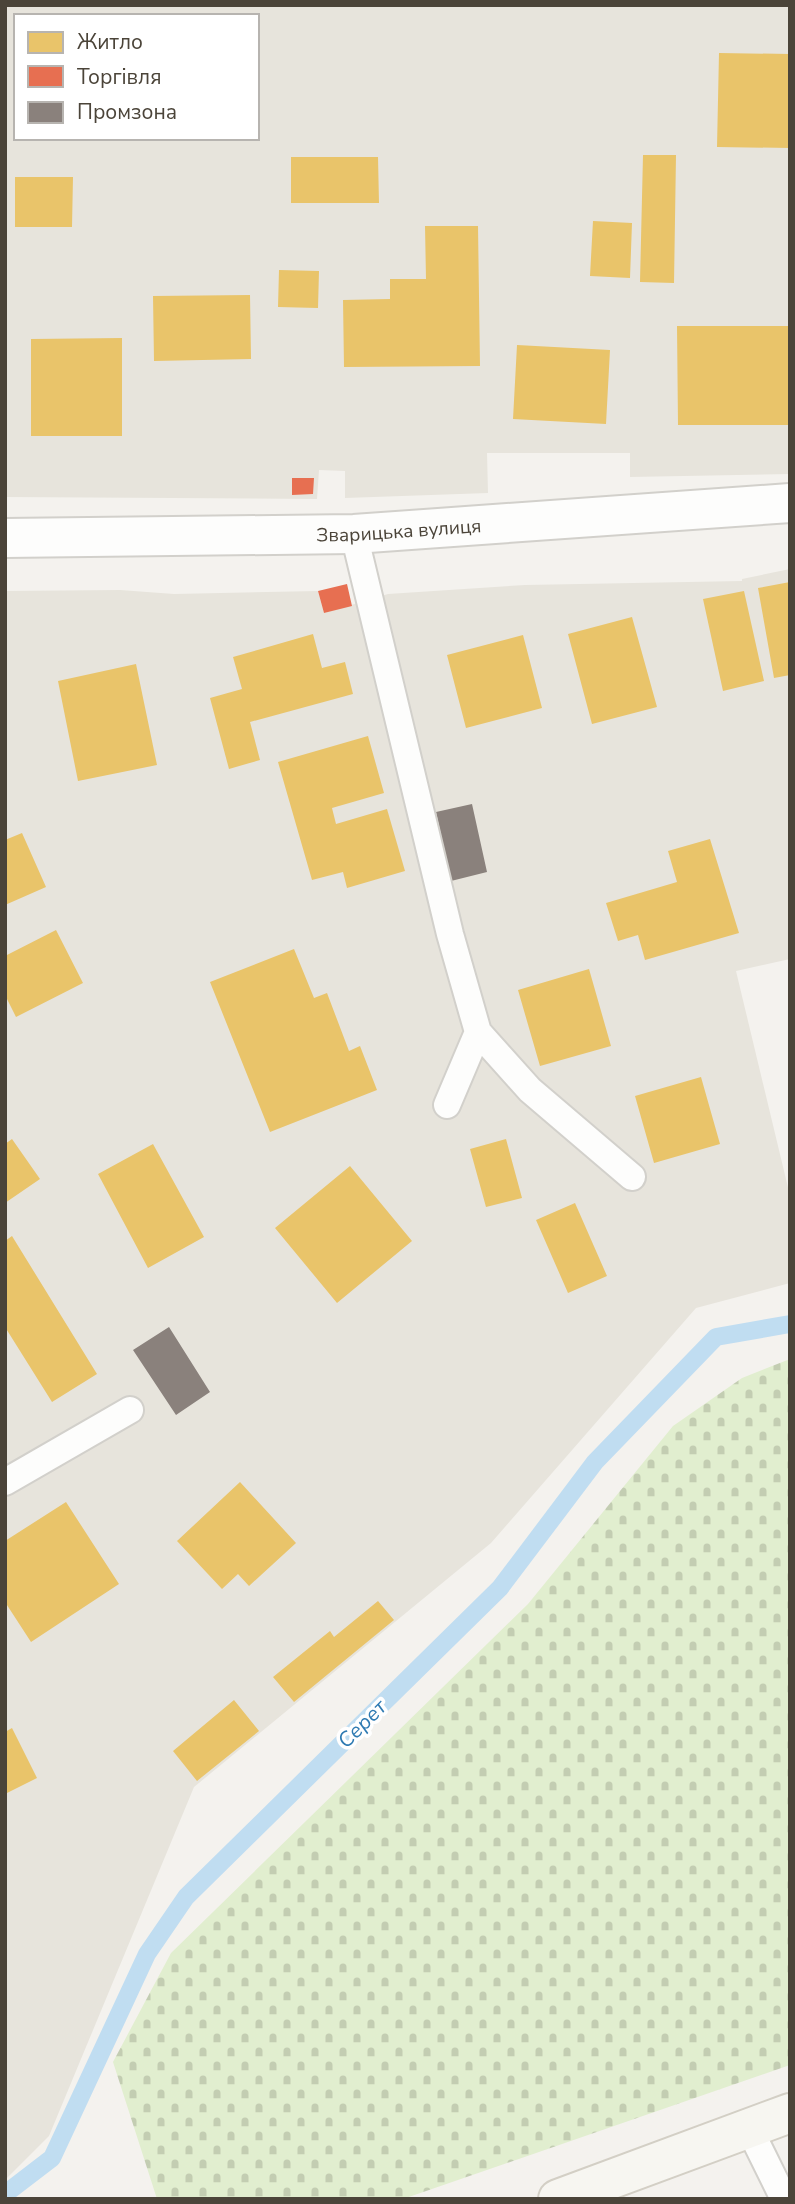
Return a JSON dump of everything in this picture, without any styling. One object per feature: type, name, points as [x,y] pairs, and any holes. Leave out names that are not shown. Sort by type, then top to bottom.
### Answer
[{"type":"main road","points":[[558,2199],[790,2113]]},
{"type":"street","name":"Зварицька вулиця","points":[[5,538],[354,534],[790,503]]},
{"type":"lane","points":[[354,534],[450,934],[478,1032],[530,1090],[632,1177]]},
{"type":"lane","points":[[447,1104],[478,1032]]},
{"type":"lane","points":[[5,1482],[130,1410]]},
{"type":"lane","points":[[749,2128],[783,2199]]},
{"type":"shaded area","points":[[5,5],[790,5],[790,474],[630,477],[630,453],[487,453],[488,493],[345,498],[345,471],[319,470],[317,499],[5,497]]},
{"type":"shaded area","points":[[790,569],[790,959],[736,971],[790,1196],[790,1283],[696,1308],[491,1543],[194,1787],[49,2136],[5,2180],[5,591],[120,590],[174,594],[318,591],[324,613],[388,594],[525,585],[742,581]]},
{"type":"green space","points":[[790,1359],[790,2065],[403,2199],[157,2199],[113,2062],[171,1953],[528,1604],[673,1426],[742,1378]]},
{"type":"building: Житло","points":[[719,53],[790,54],[790,148],[717,147]]},
{"type":"building: Житло","points":[[643,155],[676,155],[674,283],[640,282]]},
{"type":"building: Житло","points":[[291,157],[378,157],[379,203],[291,203]]},
{"type":"building: Житло","points":[[15,177],[73,177],[72,227],[15,227]]},
{"type":"building: Житло","points":[[593,221],[632,223],[630,278],[590,276]]},
{"type":"building: Житло","points":[[425,226],[478,226],[480,366],[344,367],[343,300],[390,299],[390,279],[426,279]]},
{"type":"building: Житло","points":[[279,270],[319,271],[318,308],[278,307]]},
{"type":"building: Житло","points":[[250,295],[251,359],[154,361],[153,296]]},
{"type":"building: Житло","points":[[677,326],[790,326],[790,425],[678,425]]},
{"type":"building: Житло","points":[[122,338],[122,436],[31,436],[31,339]]},
{"type":"building: Житло","points":[[517,345],[610,350],[606,424],[513,419]]},
{"type":"building: Житло","points":[[790,582],[790,675],[774,678],[758,588]]},
{"type":"building: Житло","points":[[744,591],[764,681],[723,691],[703,599]]},
{"type":"building: Житло","points":[[632,617],[657,707],[592,724],[568,634]]},
{"type":"building: Житло","points":[[313,634],[322,668],[345,662],[353,694],[250,722],[260,760],[229,769],[210,698],[242,689],[233,657]]},
{"type":"building: Житло","points":[[523,635],[542,708],[466,728],[447,655]]},
{"type":"building: Житло","points":[[136,664],[157,765],[78,781],[58,681]]},
{"type":"building: Житло","points":[[368,736],[384,793],[332,808],[336,824],[387,809],[405,871],[347,888],[343,872],[312,880],[278,762]]},
{"type":"building: Житло","points":[[22,833],[46,887],[5,905],[5,840]]},
{"type":"building: Житло","points":[[710,839],[739,933],[645,960],[638,935],[618,941],[606,903],[677,882],[668,851]]},
{"type":"building: Житло","points":[[56,930],[83,983],[16,1017],[5,995],[5,956]]},
{"type":"building: Житло","points":[[294,949],[314,998],[327,993],[349,1051],[360,1046],[377,1090],[270,1132],[210,982]]},
{"type":"building: Житло","points":[[589,969],[611,1046],[540,1066],[518,990]]},
{"type":"building: Житло","points":[[701,1077],[720,1144],[654,1163],[635,1096]]},
{"type":"building: Житло","points":[[12,1139],[40,1179],[5,1203],[5,1144]]},
{"type":"building: Житло","points":[[506,1139],[522,1198],[486,1207],[470,1149]]},
{"type":"building: Житло","points":[[153,1144],[204,1237],[148,1268],[98,1174]]},
{"type":"building: Житло","points":[[350,1166],[412,1241],[337,1303],[275,1228]]},
{"type":"building: Житло","points":[[575,1203],[607,1276],[568,1293],[536,1220]]},
{"type":"building: Житло","points":[[12,1236],[97,1374],[52,1402],[5,1327],[5,1241]]},
{"type":"building: Житло","points":[[240,1482],[296,1543],[249,1586],[238,1574],[222,1589],[177,1541]]},
{"type":"building: Житло","points":[[66,1502],[119,1584],[31,1642],[5,1602],[5,1541]]},
{"type":"building: Житло","points":[[378,1601],[394,1620],[294,1702],[273,1677],[330,1631],[334,1637]]},
{"type":"building: Житло","points":[[234,1700],[259,1731],[197,1781],[173,1751]]},
{"type":"building: Житло","points":[[12,1728],[37,1778],[5,1794],[5,1732]]},
{"type":"building: Торгівля","points":[[292,478],[314,478],[313,494],[292,495]]},
{"type":"building: Торгівля","points":[[347,584],[352,606],[324,613],[318,591]]},
{"type":"building: Промзона","points":[[472,804],[487,872],[451,881],[436,812]]},
{"type":"building: Промзона","points":[[169,1327],[210,1392],[176,1415],[133,1350]]},
{"type":"waterway","name":"Серет","points":[[5,2194],[52,2158],[147,1954],[186,1897],[500,1588],[595,1462],[716,1337],[790,1324]]}]
